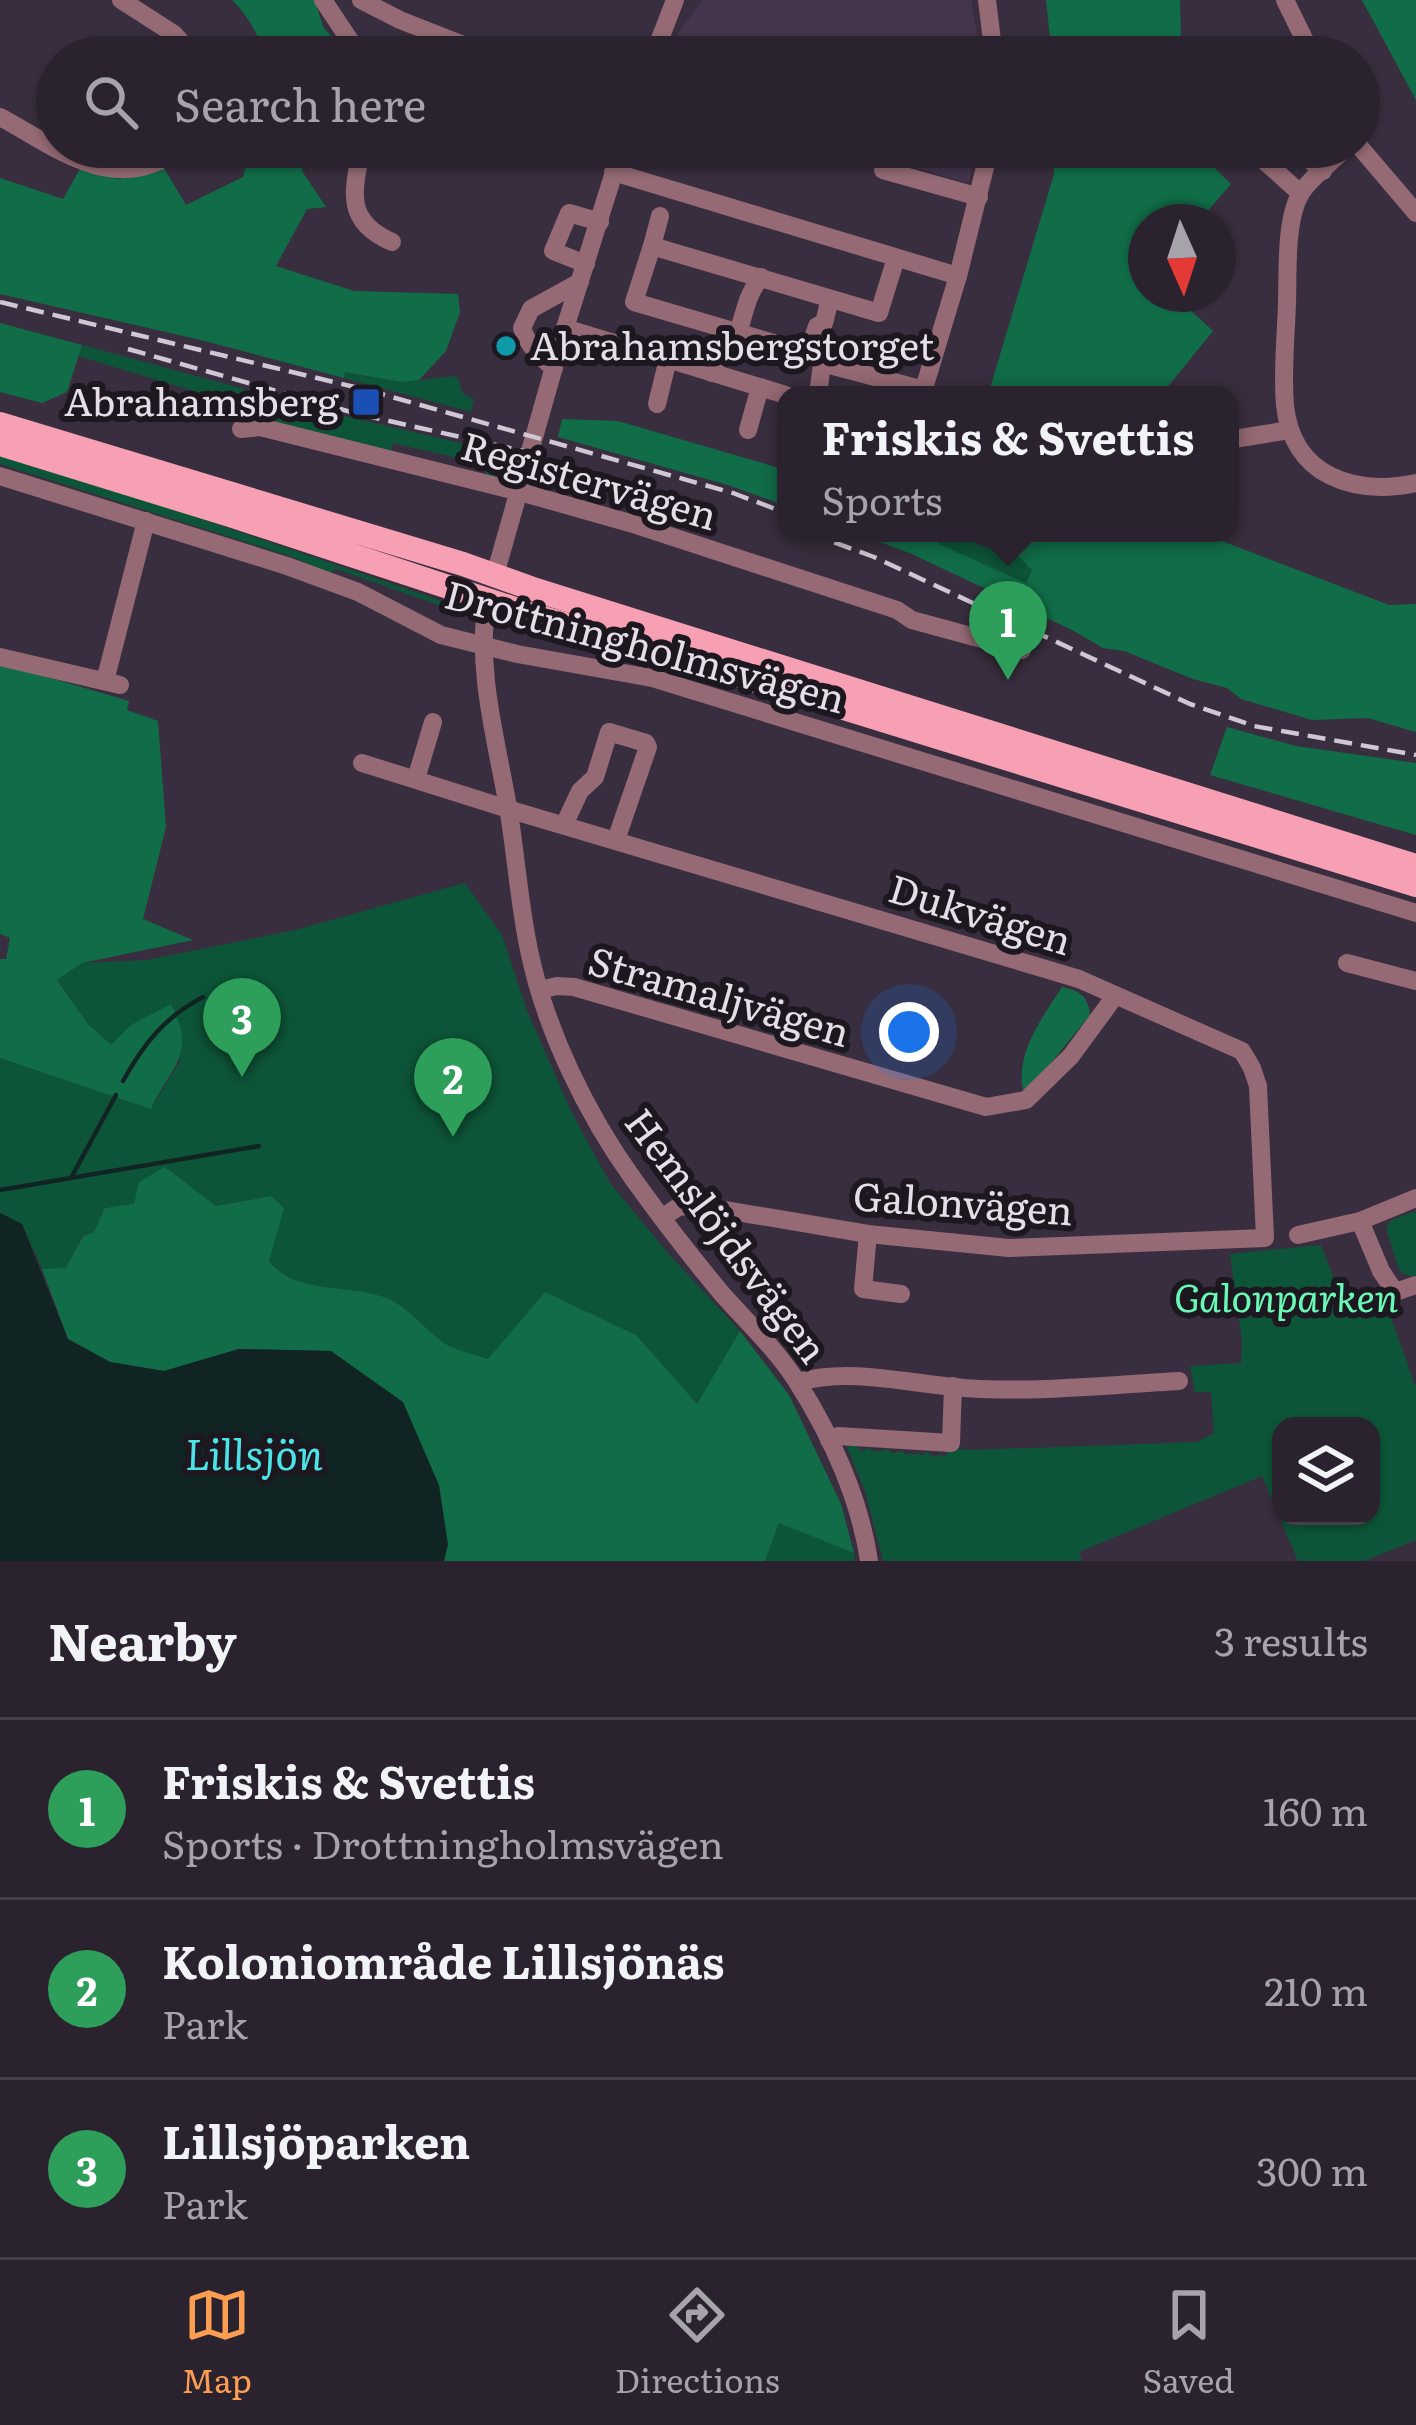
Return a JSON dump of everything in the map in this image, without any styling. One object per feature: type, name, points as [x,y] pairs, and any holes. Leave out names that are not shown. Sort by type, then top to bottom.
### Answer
[{"type":"main road","name":"Drottningholmsvägen","points":[[0,424],[1416,866]]},
{"type":"main road","name":"Drottningholmsvägen","points":[[0,443],[487,600],[1416,885]]},
{"type":"main road","points":[[487,600],[495,575]]},
{"type":"street","points":[[121,0],[176,36]]},
{"type":"street","points":[[323,0],[348,36]]},
{"type":"street","points":[[361,0],[441,36]]},
{"type":"street","points":[[661,36],[676,0]]},
{"type":"street","points":[[987,0],[991,36]]},
{"type":"street","points":[[1286,0],[1303,36]]},
{"type":"street","points":[[0,117],[36,137]]},
{"type":"street","points":[[94,168],[140,168]]},
{"type":"street","points":[[359,168],[354,202],[364,224],[392,242]]},
{"type":"street","points":[[495,575],[615,168]]},
{"type":"street","points":[[925,386],[985,168]]},
{"type":"street","points":[[1272,168],[1300,193]]},
{"type":"street","points":[[1319,168],[1323,171]]},
{"type":"street","points":[[1326,168],[1300,193],[1289,234],[1285,385],[1290,430],[1315,467],[1339,482],[1393,487],[1416,483]]},
{"type":"street","points":[[1378,168],[1416,212]]},
{"type":"street","points":[[883,170],[979,197]]},
{"type":"street","points":[[614,172],[958,276]]},
{"type":"street","points":[[583,273],[553,251],[569,213],[600,222]]},
{"type":"street","points":[[660,216],[634,302],[904,386]]},
{"type":"street","points":[[652,246],[879,314],[896,257]]},
{"type":"street","points":[[554,368],[527,342],[522,328],[531,309],[583,273]]},
{"type":"street","points":[[712,373],[722,341],[738,332],[747,295],[761,278]]},
{"type":"street","points":[[817,386],[817,326],[824,323],[830,298]]},
{"type":"street","points":[[565,328],[777,392]]},
{"type":"street","points":[[657,404],[668,359]]},
{"type":"street","points":[[748,430],[760,387]]},
{"type":"street","name":"Registervägen","points":[[242,428],[260,427],[631,523],[897,610],[911,620],[1022,650]]},
{"type":"street","points":[[1239,438],[1290,430]]},
{"type":"street","name":"Drottningholmsvägen","points":[[0,476],[287,566],[358,592],[441,635],[652,678],[1416,913]]},
{"type":"street","points":[[0,657],[112,683],[146,521]]},
{"type":"street","name":"Hemslöjdsvägen","points":[[487,600],[482,647],[493,727],[528,950],[554,1034],[603,1134],[662,1217],[798,1382],[829,1440],[865,1532],[869,1561]]},
{"type":"street","points":[[416,779],[433,722]]},
{"type":"street","points":[[564,825],[580,791],[595,776],[609,732],[648,747],[616,840]]},
{"type":"street","points":[[362,763],[508,809]]},
{"type":"street","name":"Dukvägen","points":[[508,809],[1079,980],[1242,1051],[1258,1086],[1265,1238]]},
{"type":"street","points":[[1347,963],[1416,981]]},
{"type":"street","name":"Stramaljvägen","points":[[539,990],[574,987],[986,1108],[1026,1100],[1071,1056],[1114,996]]},
{"type":"street","points":[[1298,1234],[1360,1221],[1416,1198]]},
{"type":"street","name":"Galonvägen","points":[[662,1217],[678,1207],[695,1205],[868,1234],[1010,1248],[1265,1238]]},
{"type":"street","points":[[1360,1221],[1395,1292],[1416,1285]]},
{"type":"street","points":[[868,1234],[863,1289],[901,1294]]},
{"type":"street","points":[[798,1382],[850,1376],[1031,1390],[1179,1381]]},
{"type":"street","points":[[829,1440],[838,1436],[951,1443],[953,1386]]},
{"type":"shaded area","points":[[702,0],[971,0],[977,36],[678,36]]},
{"type":"shaded area","points":[[916,168],[972,168],[969,183]]},
{"type":"green space","points":[[232,0],[315,0],[323,27],[331,36],[257,36]]},
{"type":"green space","points":[[1046,0],[1180,0],[1181,36],[1050,36]]},
{"type":"green space","points":[[1362,0],[1416,0],[1416,100]]},
{"type":"green space","points":[[80,168],[120,179],[164,168],[186,205],[243,177],[246,168],[303,168],[326,207],[307,209],[276,266],[354,291],[458,294],[460,312],[446,351],[419,380],[401,382],[345,372],[344,378],[0,294],[0,178],[63,199]]},
{"type":"green space","points":[[1054,168],[1215,168],[1231,184],[1214,204],[1128,204],[1128,312],[1192,312],[1213,331],[1168,386],[991,386]]},
{"type":"green space","points":[[0,323],[82,345],[67,392],[42,403],[0,392]]},
{"type":"green space","points":[[82,345],[332,413],[507,454],[502,469],[485,477],[487,465],[393,443],[391,453],[264,421],[210,396],[78,356]]},
{"type":"green space","points":[[344,372],[401,382],[457,376],[463,394],[474,399],[471,412],[344,378]]},
{"type":"green space","points":[[562,419],[618,421],[777,467],[777,503],[728,485],[558,437]]},
{"type":"green space","points":[[0,453],[445,602],[444,607],[336,569],[329,574],[296,558],[0,464]]},
{"type":"green space","points":[[880,542],[937,542],[1026,583],[1032,570],[1019,557],[1020,546],[1029,542],[1224,542],[1389,605],[1416,604],[1416,732],[1368,718],[1312,720],[1241,699],[1227,688],[1103,648]]},
{"type":"green space","points":[[975,542],[1000,550],[1020,546],[1019,557],[1032,569],[1026,583],[939,544]]},
{"type":"green space","points":[[0,663],[129,701],[127,710],[158,721],[166,827],[143,919],[193,940],[82,963],[57,980],[88,1024],[111,1045],[131,1025],[171,1004],[182,1048],[151,1109],[0,1058],[0,959],[6,959],[10,938],[0,934]]},
{"type":"green space","points":[[1227,727],[1296,746],[1416,763],[1416,835],[1210,775]]},
{"type":"green space","points":[[465,883],[502,935],[527,1011],[572,1113],[610,1183],[740,1331],[697,1405],[636,1335],[545,1292],[489,1359],[449,1346],[384,1297],[293,1279],[269,1261],[283,1207],[270,1196],[216,1206],[165,1167],[135,1205],[105,1208],[94,1232],[82,1236],[66,1269],[42,1269],[22,1224],[0,1213],[0,1058],[151,1108],[180,1061],[172,1005],[131,1025],[111,1046],[88,1024],[57,979],[82,963],[147,960],[295,930]]},
{"type":"green space","points":[[1062,987],[1082,995],[1090,1015],[1037,1080],[1023,1090],[1027,1049]]},
{"type":"green space","points":[[165,1167],[216,1206],[271,1196],[284,1208],[269,1261],[292,1279],[384,1297],[444,1343],[488,1359],[545,1292],[636,1335],[697,1404],[740,1331],[789,1395],[841,1504],[854,1553],[779,1523],[765,1561],[444,1561],[448,1543],[331,1351],[239,1349],[164,1371],[110,1362],[68,1339],[42,1269],[66,1268],[83,1236],[94,1232],[105,1208],[134,1204],[139,1182]]},
{"type":"green space","points":[[1416,1211],[1416,1278],[1400,1272],[1386,1229],[1391,1220]]},
{"type":"green space","name":"Galonparken","points":[[1321,1245],[1348,1316],[1387,1306],[1416,1388],[1416,1540],[1364,1561],[1298,1561],[1283,1525],[1380,1525],[1380,1417],[1272,1417],[1272,1500],[1262,1476],[1079,1552],[1082,1561],[883,1561],[865,1491],[845,1442],[853,1442],[862,1452],[888,1449],[943,1457],[947,1454],[942,1448],[1197,1442],[1214,1433],[1211,1392],[1195,1392],[1190,1366],[1241,1363],[1230,1254]]},
{"type":"green space","points":[[779,1523],[854,1553],[855,1561],[765,1561]]},
{"type":"water","name":"Lillsjön","points":[[0,1213],[22,1224],[68,1339],[110,1362],[164,1371],[239,1349],[331,1351],[403,1402],[439,1485],[448,1544],[444,1561],[0,1561]]},
{"type":"waterway","points":[[123,1081],[157,1032],[203,997]]},
{"type":"waterway","points":[[71,1178],[116,1095]]},
{"type":"waterway","points":[[0,1190],[259,1146]]},
{"type":"railway","points":[[0,302],[367,390],[733,493],[777,510]]},
{"type":"railway","points":[[128,349],[358,414],[523,451]]},
{"type":"railway","points":[[833,542],[1190,704],[1254,726],[1416,755]]},
{"type":"place","name":"Abrahamsbergstorget","points":[[506,346]]},
{"type":"place","name":"Abrahamsberg","points":[[366,402]]},
{"type":"place","name":"Friskis & Svettis","points":[[1008,680]]},
{"type":"place","name":"Lillsjöparken","points":[[242,1077]]},
{"type":"place","name":"Koloniområde Lillsjönäs","points":[[453,1137]]}]
